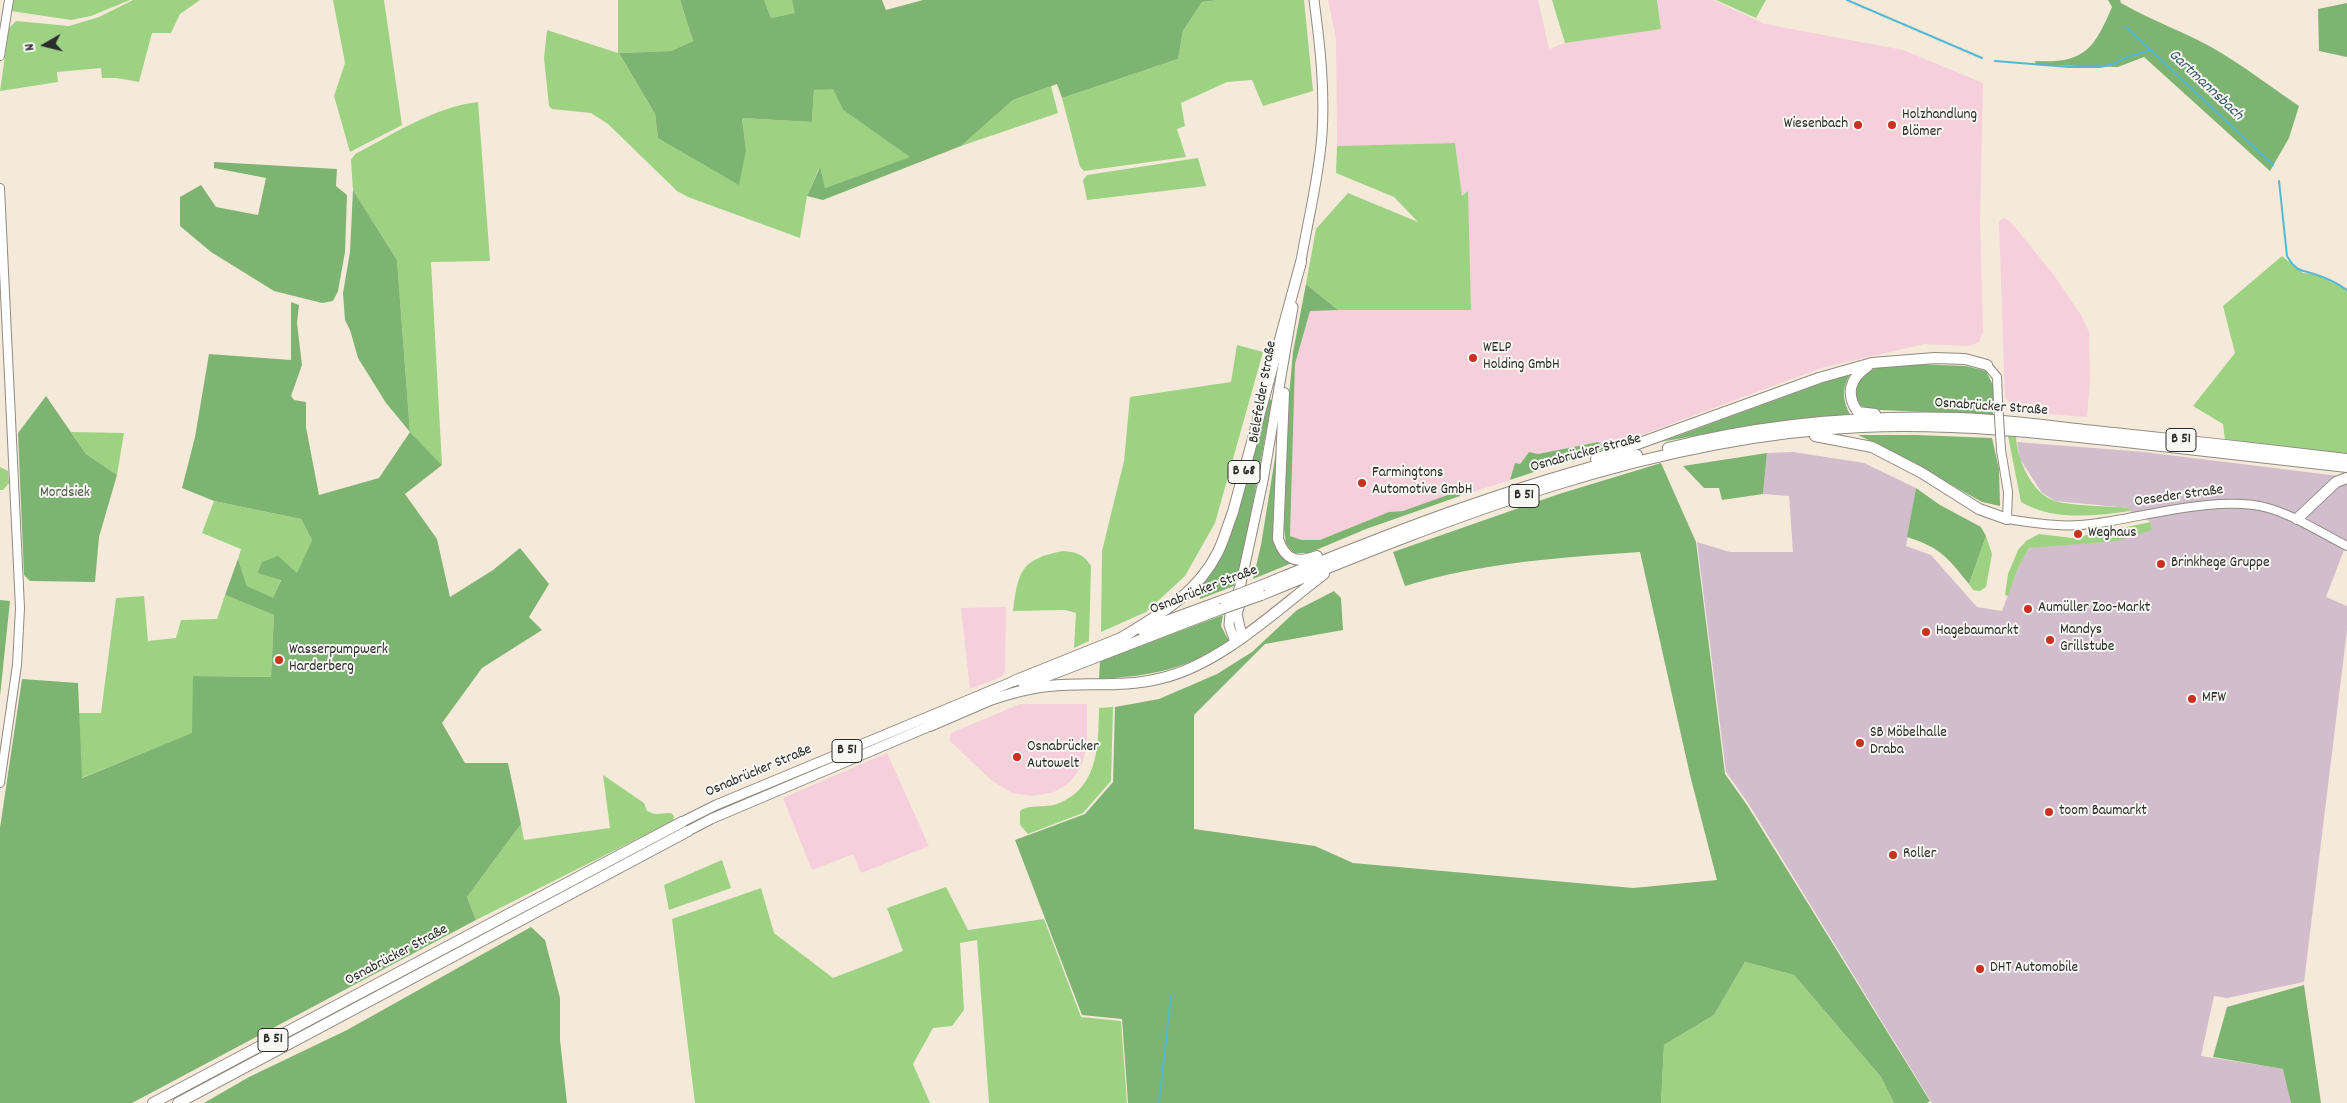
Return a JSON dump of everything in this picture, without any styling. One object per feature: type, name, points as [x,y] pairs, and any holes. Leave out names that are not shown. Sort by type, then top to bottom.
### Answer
[{"type":"highway","name":"B 68","points":[[1120,638],[1184,597],[1197,584],[1218,553],[1233,512],[1301,262]]},
{"type":"highway","points":[[1528,485],[1819,378],[1872,363],[1935,358],[1972,360],[1987,365]]},
{"type":"highway","points":[[1872,363],[1857,375],[1852,383],[1850,399],[1853,405],[1858,412],[1864,414],[1890,415],[1903,418]]},
{"type":"highway","name":"B 68","points":[[1284,393],[1278,539],[1281,548],[1287,557],[1297,561],[1305,561],[1326,553],[1342,553]]},
{"type":"highway","name":"Osnabrücker Straße","points":[[1262,590],[1342,553],[1456,509],[1528,485],[1701,439],[1797,425],[1903,418],[1961,418],[2347,459]]},
{"type":"highway","name":"Osnabrücker Straße","points":[[1014,681],[1120,638],[1336,565],[1492,507],[1597,474],[1694,449],[1797,433],[1860,427],[1960,427],[2048,433],[2347,467]]},
{"type":"highway","points":[[1797,433],[1872,447],[1922,473],[1979,509],[2007,519]]},
{"type":"highway","points":[[2297,519],[2336,482],[2347,478]]},
{"type":"highway","points":[[990,700],[1026,689],[1051,686],[1109,685],[1162,678],[1187,671],[1214,658],[1336,565]]},
{"type":"highway","name":"Osnabrücker Straße","points":[[930,726],[1223,604]]},
{"type":"highway","name":"Osnabrücker Straße","points":[[153,1103],[685,827]]},
{"type":"highway","name":"Osnabrücker Straße","points":[[178,1103],[685,827]]},
{"type":"main road","name":"Bielefelder Straße","points":[[1238,639],[1229,625],[1230,615],[1241,583],[1263,481],[1317,177],[1322,135],[1323,92],[1321,51],[1314,0]]},
{"type":"main road","name":"Bielefelder Straße","points":[[1238,639],[1237,614],[1247,583],[1284,393],[1301,262]]},
{"type":"main road","name":"Osnabrücker Straße","points":[[685,827],[716,805],[1014,681]]},
{"type":"main road","name":"Osnabrücker Straße","points":[[685,827],[711,819],[930,726]]},
{"type":"street","points":[[0,56],[9,0]]},
{"type":"street","points":[[0,188],[20,600],[17,666],[0,782]]},
{"type":"street","points":[[1987,365],[1997,377],[2001,450],[2008,492],[2007,519]]},
{"type":"street","name":"Oeseder Straße","points":[[2007,519],[2050,524],[2090,524],[2174,510],[2235,504],[2267,508],[2297,519],[2347,546]]},
{"type":"shaded area","points":[[1328,0],[1538,0],[1549,49],[1565,43],[1661,28],[1657,0],[1713,0],[1765,24],[1903,50],[1983,83],[1980,221],[1983,332],[1979,342],[1970,346],[1924,344],[1821,368],[1606,448],[1598,442],[1538,454],[1529,452],[1519,464],[1515,464],[1510,480],[1460,496],[1459,492],[1403,511],[1389,512],[1320,540],[1302,540],[1290,536],[1295,364],[1310,310],[1471,309],[1467,192],[1462,197],[1455,143],[1337,146],[1336,39]]},
{"type":"shaded area","points":[[2003,218],[2010,221],[2053,274],[2081,315],[2089,332],[2090,380],[2087,417],[2020,412],[2005,398],[1999,222]]},
{"type":"shaded area","points":[[2017,442],[2144,452],[2347,477],[2347,542],[2326,597],[2347,606],[2347,630],[2304,982],[2227,998],[2214,996],[2201,1056],[2284,1069],[2291,1103],[1932,1103],[1748,803],[1726,772],[1697,542],[1730,552],[1793,552],[1789,496],[1763,494],[1767,453],[1793,452],[1864,463],[1916,488],[1906,546],[1931,555],[1977,607],[2002,611],[2018,568],[2029,548],[2152,530],[2151,522],[2130,511],[2129,508],[2055,501],[2042,493],[2020,459]]},
{"type":"shaded area","points":[[1006,607],[1005,672],[1001,677],[970,689],[961,608]]},
{"type":"shaded area","points":[[1020,704],[1087,704],[1087,747],[1081,767],[1069,783],[1054,792],[1032,796],[1012,793],[991,780],[949,740],[951,733]]},
{"type":"shaded area","points":[[887,753],[929,846],[861,873],[853,854],[812,870],[783,798]]},
{"type":"green space","points":[[13,0],[130,0],[91,16],[71,20],[11,11]]},
{"type":"green space","points":[[133,0],[200,0],[180,14],[171,33],[152,33],[139,82],[117,78],[102,78],[101,68],[57,72],[58,82],[0,91],[9,28],[16,21],[69,26],[99,17]]},
{"type":"green space","points":[[333,0],[384,0],[402,125],[350,152],[334,96],[345,63]]},
{"type":"green space","points":[[618,0],[680,0],[693,41],[671,51],[619,53],[655,114],[658,138],[746,150],[742,118],[812,122],[814,90],[833,88],[843,110],[911,157],[825,188],[819,168],[807,196],[800,238],[688,197],[677,191],[608,124],[591,113],[552,109],[549,106],[544,58],[547,30],[618,53]]},
{"type":"green space","points":[[680,0],[764,0],[771,18],[795,13],[792,0],[882,0],[886,10],[923,0],[1220,0],[1202,2],[1183,31],[1178,59],[1062,98],[1057,84],[1013,100],[961,146],[823,200],[807,196],[820,167],[825,188],[910,157],[843,110],[833,89],[814,90],[812,122],[742,118],[746,150],[739,185],[658,138],[655,114],[619,53],[671,51],[693,41]]},
{"type":"green space","points":[[764,0],[792,0],[796,13],[771,18]]},
{"type":"green space","points":[[1220,0],[1304,0],[1313,91],[1263,106],[1252,80],[1227,82],[1181,103],[1185,126],[1177,129],[1186,157],[1084,171],[1080,167],[1062,98],[1178,59],[1183,31],[1202,2]]},
{"type":"green space","points":[[1552,0],[1657,0],[1661,29],[1565,43]]},
{"type":"green space","points":[[1716,0],[1766,0],[1756,18]]},
{"type":"green space","points":[[2108,0],[2120,0],[2121,3],[2134,10],[2211,47],[2299,106],[2289,138],[2270,171],[2144,57],[2118,67],[2036,65],[2035,61],[2065,60],[2085,51],[2093,43],[2106,22],[2112,7]]},
{"type":"green space","points":[[2347,3],[2347,57],[2319,51],[2318,9]]},
{"type":"green space","points":[[1051,86],[1058,113],[961,146],[1013,100]]},
{"type":"green space","points":[[478,102],[490,261],[431,262],[442,465],[410,432],[397,260],[353,190],[351,160],[355,154],[430,115],[446,109]]},
{"type":"green space","points":[[1455,143],[1462,196],[1468,191],[1471,310],[1338,310],[1306,284],[1316,229],[1348,193],[1418,222],[1394,197],[1336,173],[1337,146]]},
{"type":"green space","points":[[1198,158],[1206,186],[1087,200],[1083,180],[1087,175]]},
{"type":"green space","points":[[214,162],[337,169],[336,186],[347,195],[345,252],[338,291],[333,301],[322,303],[274,291],[211,252],[180,226],[180,197],[201,185],[216,207],[258,215],[266,178],[214,168]]},
{"type":"green space","points":[[353,190],[397,260],[410,432],[386,403],[358,358],[345,320],[343,293],[350,252]]},
{"type":"green space","points":[[2282,256],[2303,273],[2315,274],[2347,290],[2347,454],[2225,440],[2223,424],[2193,406],[2235,353],[2223,306]]},
{"type":"green space","points":[[1306,284],[1338,310],[1310,311],[1295,364],[1290,536],[1302,540],[1320,540],[1389,512],[1403,511],[1459,491],[1460,496],[1366,529],[1309,553],[1294,553],[1286,544],[1284,528],[1289,396],[1293,352]]},
{"type":"green space","points":[[291,302],[299,305],[297,323],[302,365],[291,396],[294,400],[306,402],[306,427],[319,495],[379,478],[410,432],[442,465],[405,494],[437,539],[450,597],[493,570],[520,548],[549,584],[529,617],[542,630],[482,668],[442,723],[465,763],[508,763],[521,824],[467,897],[476,920],[132,1103],[0,1103],[0,828],[22,679],[78,683],[82,778],[192,733],[193,676],[271,677],[274,615],[225,595],[238,559],[247,586],[273,598],[281,580],[257,573],[262,562],[278,556],[297,573],[312,540],[301,519],[214,501],[182,488],[195,437],[209,354],[291,360]]},
{"type":"green space","points":[[1237,345],[1263,352],[1215,523],[1185,576],[1146,612],[1101,632],[1102,551],[1124,461],[1130,397],[1231,382]]},
{"type":"green space","points":[[1914,364],[1966,366],[1986,371],[1993,385],[1993,415],[1880,410],[1866,408],[1856,403],[1855,387],[1858,379],[1864,374],[1880,367]]},
{"type":"green space","points":[[1852,372],[1844,388],[1844,399],[1851,416],[1746,426],[1661,442]]},
{"type":"green space","name":"Mordsiek","points":[[46,396],[86,454],[117,475],[99,537],[95,582],[30,581],[24,575],[18,433]]},
{"type":"green space","points":[[1268,399],[1272,400],[1242,562],[1234,586],[1200,599],[1200,588],[1222,555]]},
{"type":"green space","points":[[71,432],[124,433],[117,475],[86,454]]},
{"type":"green space","points":[[1858,435],[1992,438],[1999,469],[2000,506],[1982,502],[1889,450]]},
{"type":"green space","points":[[2008,436],[2016,437],[2019,455],[2027,475],[2039,491],[2047,497],[2062,503],[2129,508],[2130,511],[2074,516],[2060,515],[2033,508],[2021,502]]},
{"type":"green space","points":[[1278,439],[1276,547],[1282,557],[1292,563],[1253,579],[1261,545]]},
{"type":"green space","points":[[1598,442],[1606,448],[1510,480],[1515,463],[1520,464],[1529,452],[1538,454]]},
{"type":"green space","points":[[1767,453],[1763,494],[1722,500],[1719,488],[1704,488],[1683,466]]},
{"type":"green space","points":[[1661,463],[1696,542],[1725,774],[1747,805],[1930,1101],[1927,1103],[1894,1103],[1881,1077],[1794,975],[1745,962],[1714,1015],[1664,1045],[1661,1103],[1128,1103],[1122,1019],[1082,1015],[1015,840],[1085,814],[1113,782],[1115,707],[1159,699],[1217,674],[1252,652],[1297,610],[1334,591],[1341,598],[1343,630],[1265,644],[1194,715],[1194,829],[1315,846],[1353,863],[1633,888],[1717,880],[1690,775],[1640,552],[1491,566],[1405,586],[1393,552],[1559,494]]},
{"type":"green space","points":[[0,467],[8,471],[9,483],[3,490],[0,490]]},
{"type":"green space","points":[[1916,488],[1940,505],[1981,527],[1986,536],[1969,584],[1942,554],[1928,545],[1907,537]]},
{"type":"green space","points":[[214,501],[301,519],[312,540],[297,574],[262,562],[257,573],[281,579],[273,599],[247,586],[238,559],[241,549],[202,533]]},
{"type":"green space","points":[[2151,522],[2152,530],[2117,541],[2029,548],[2018,568],[2008,596],[2005,595],[2008,574],[2018,550],[2026,541],[2039,534],[2072,538]]},
{"type":"green space","points":[[1986,536],[1992,554],[1986,587],[1980,591],[1973,590],[1969,584]]},
{"type":"green space","points":[[1063,551],[1079,554],[1091,566],[1089,641],[1074,648],[1076,613],[1065,610],[1013,611],[1017,586],[1024,569],[1038,558]]},
{"type":"green space","points":[[225,595],[274,615],[271,677],[193,676],[193,733],[81,778],[79,713],[101,713],[116,598],[144,596],[148,641],[176,638],[181,620],[217,619]]},
{"type":"green space","points":[[0,600],[10,601],[0,696]]},
{"type":"green space","points":[[1223,615],[1221,626],[1229,641],[1198,659],[1167,670],[1135,676],[1099,679],[1100,661]]},
{"type":"green space","points":[[1113,707],[1111,781],[1083,813],[1028,834],[1020,825],[1020,811],[1057,804],[1071,797],[1081,788],[1088,777],[1096,751],[1099,708]]},
{"type":"green space","points":[[603,775],[644,803],[647,811],[654,814],[671,813],[674,816],[673,821],[476,920],[467,897],[521,824],[524,840],[610,828]]},
{"type":"green space","points":[[722,860],[731,888],[669,910],[664,885]]},
{"type":"green space","points":[[946,887],[968,930],[1044,919],[1081,1017],[1121,1021],[1127,1103],[989,1103],[977,940],[960,943],[964,1010],[952,1026],[933,1028],[913,1064],[930,1103],[695,1103],[672,919],[761,888],[774,933],[833,978],[903,951],[887,908]]},
{"type":"green space","points":[[531,927],[545,940],[560,998],[560,1040],[567,1103],[204,1103],[249,1077],[347,1030]]},
{"type":"green space","points":[[1745,962],[1794,975],[1881,1077],[1894,1103],[1661,1103],[1664,1045],[1714,1015]]},
{"type":"green space","points":[[2304,985],[2321,1103],[2291,1103],[2283,1069],[2213,1057],[2227,1007]]},
{"type":"waterway","name":"Gartmannsbach","points":[[1847,0],[1982,58]]},
{"type":"waterway","name":"Gartmannsbach","points":[[2126,27],[2273,165]]},
{"type":"waterway","name":"Gartmannsbach","points":[[1995,61],[2069,67],[2100,67],[2151,50]]},
{"type":"waterway","name":"Gartmannsbach","points":[[2279,181],[2287,256],[2297,268],[2325,278],[2347,290]]},
{"type":"waterway","points":[[1159,1103],[1171,995]]},
{"type":"place","name":"Wiesenbach","points":[[1858,125]]},
{"type":"place","name":"Holzhandlung Blömer","points":[[1892,125]]},
{"type":"place","name":"WELP Holding GmbH","points":[[1473,358]]},
{"type":"place","name":"Farmingtons Automotive GmbH","points":[[1362,483]]},
{"type":"place","name":"Weghaus","points":[[2078,534]]},
{"type":"place","name":"Brinkhege Gruppe","points":[[2161,564]]},
{"type":"place","name":"Aumüller Zoo-Markt","points":[[2028,609]]},
{"type":"place","name":"Hagebaumarkt","points":[[1926,632]]},
{"type":"place","name":"Mandys Grillstube","points":[[2050,640]]},
{"type":"place","name":"Wasserpumpwerk Harderberg","points":[[279,660]]},
{"type":"place","name":"MFW","points":[[2192,699]]},
{"type":"place","name":"SB Möbelhalle Draba","points":[[1860,743]]},
{"type":"place","name":"Osnabrücker Autowelt","points":[[1017,757]]},
{"type":"place","name":"toom Baumarkt","points":[[2049,812]]},
{"type":"place","name":"Roller","points":[[1893,855]]},
{"type":"place","name":"DHT Automobile","points":[[1980,969]]}]
